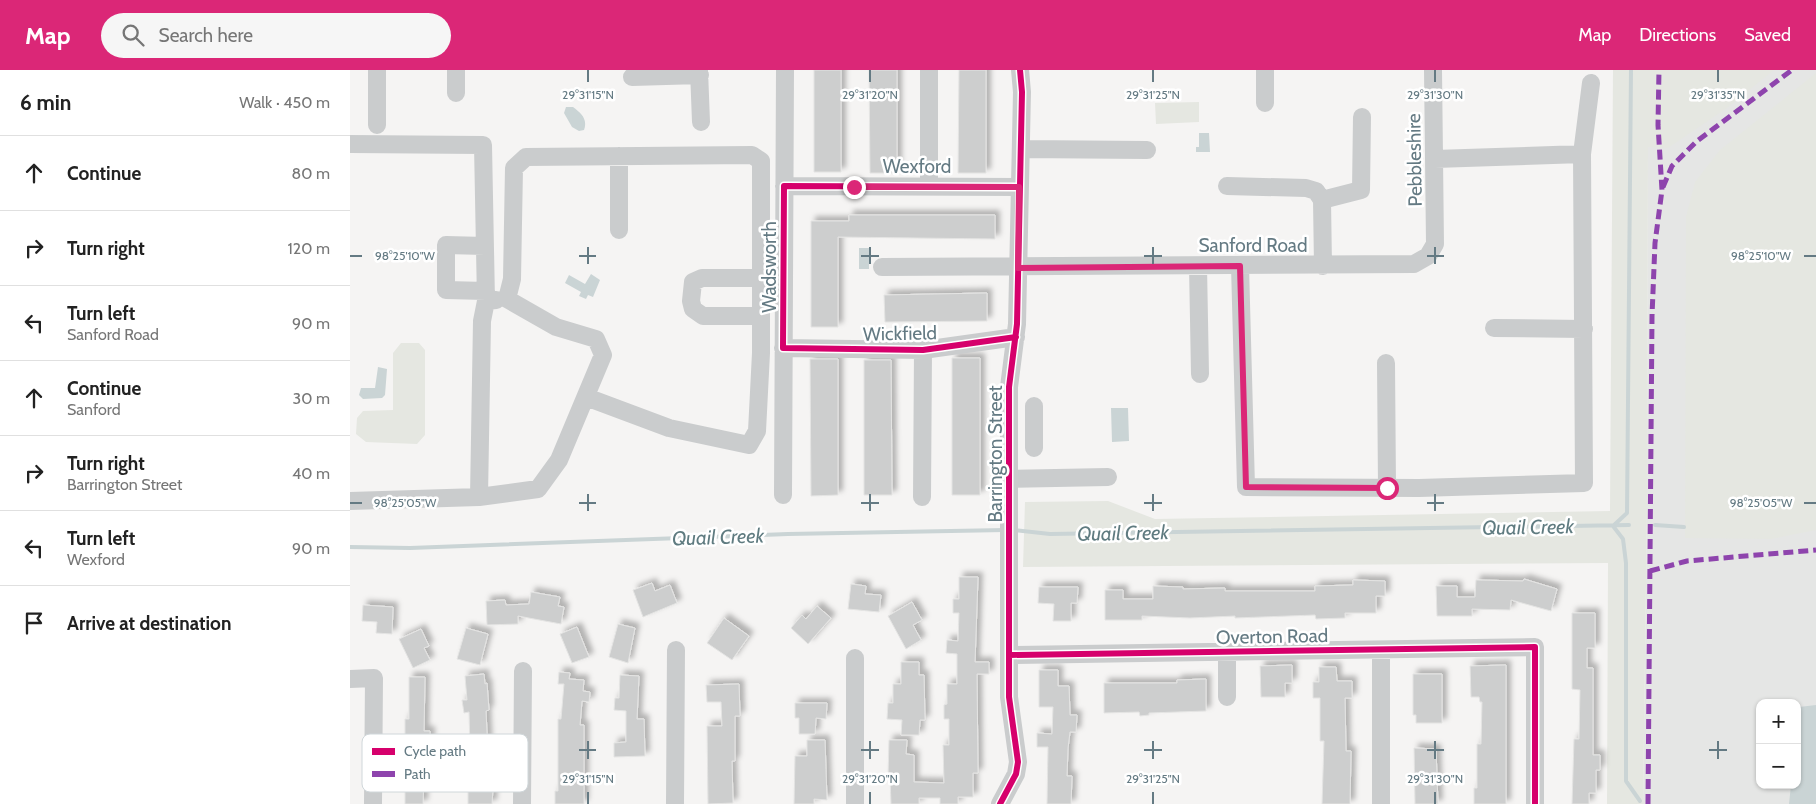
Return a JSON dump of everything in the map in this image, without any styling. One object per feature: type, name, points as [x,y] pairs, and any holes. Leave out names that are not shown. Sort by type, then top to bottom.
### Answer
[{"type":"street","points":[[376,70],[376,125]]},
{"type":"street","points":[[456,70],[456,93]]},
{"type":"street","name":"Wadsworth","points":[[783,495],[786,70]]},
{"type":"street","points":[[929,70],[929,187]]},
{"type":"street","name":"Barrington Street","points":[[1000,804],[1016,774],[1018,762],[1009,697],[1009,479],[1010,375],[1016,338],[1018,268],[1022,92],[1020,70]]},
{"type":"street","points":[[1265,70],[1265,103]]},
{"type":"street","name":"Pebbleshire","points":[[1433,70],[1436,233],[1434,249]]},
{"type":"street","points":[[632,77],[700,72],[701,122]]},
{"type":"street","points":[[1240,266],[1246,487],[1387,488],[1584,483],[1582,154],[1591,83]]},
{"type":"street","points":[[1322,200],[1361,190],[1362,117]]},
{"type":"street","points":[[350,144],[483,145],[486,296],[482,321],[479,497]]},
{"type":"street","points":[[1021,149],[1147,150]]},
{"type":"street","points":[[1435,159],[1582,154]]},
{"type":"street","points":[[507,299],[512,279],[514,168],[526,157],[752,155],[762,161],[761,316],[757,430],[749,445],[669,428],[586,397]]},
{"type":"street","points":[[619,156],[619,230]]},
{"type":"street","name":"Wexford","points":[[784,186],[1019,187]]},
{"type":"street","points":[[1227,186],[1306,188],[1316,191],[1322,200],[1323,266]]},
{"type":"street","points":[[350,501],[479,497],[538,489],[559,460],[603,355],[596,338],[556,327],[507,299],[446,290],[446,246],[485,246]]},
{"type":"street","name":"Sanford Road","points":[[882,267],[1018,268],[1414,264],[1428,256],[1434,249]]},
{"type":"street","points":[[1198,266],[1200,374]]},
{"type":"street","points":[[761,278],[702,278],[693,282],[691,291],[693,309],[704,316],[761,316]]},
{"type":"street","points":[[1494,328],[1584,328]]},
{"type":"street","name":"Wickfield","points":[[784,348],[923,350],[1016,338]]},
{"type":"street","points":[[922,497],[923,350]]},
{"type":"street","points":[[1386,363],[1387,488]]},
{"type":"street","points":[[1034,406],[1034,448]]},
{"type":"street","points":[[1010,427],[1034,426]]},
{"type":"street","points":[[1009,479],[1108,478]]},
{"type":"street","name":"Overton Road","points":[[1009,655],[1535,647],[1535,804]]},
{"type":"street","points":[[675,804],[676,650]]},
{"type":"street","points":[[1381,650],[1381,804]]},
{"type":"street","points":[[1227,651],[1227,697]]},
{"type":"street","points":[[855,658],[855,804]]},
{"type":"street","points":[[523,671],[523,734]]},
{"type":"street","points":[[350,678],[374,678],[374,734]]},
{"type":"shaded area","points":[[1613,70],[1774,70],[1727,108],[1668,148],[1648,147],[1647,512],[1643,804],[1607,804],[1608,563],[1023,567],[1025,502],[1108,501],[1155,519],[1610,511]]},
{"type":"shaded area","points":[[1648,70],[1816,70],[1816,804],[1643,804],[1647,512]]},
{"type":"shaded area","points":[[1816,73],[1816,530],[1771,539],[1685,538],[1686,217],[1695,182],[1720,150]]},
{"type":"shaded area","points":[[1199,102],[1199,122],[1156,124],[1155,103]]},
{"type":"shaded area","points":[[566,107],[573,107],[581,114],[585,123],[584,130],[579,131],[572,127],[564,113]]},
{"type":"shaded area","points":[[1199,133],[1209,133],[1210,152],[1196,152],[1196,147],[1199,147]]},
{"type":"shaded area","points":[[859,248],[869,248],[869,269],[859,269]]},
{"type":"shaded area","points":[[591,274],[600,280],[593,297],[588,295],[586,299],[579,296],[581,292],[565,283],[569,275],[585,284]]},
{"type":"shaded area","points":[[401,343],[419,343],[425,350],[425,435],[417,444],[366,442],[356,434],[357,418],[363,411],[393,410],[393,353]]},
{"type":"shaded area","points":[[378,367],[387,369],[385,395],[382,398],[363,399],[359,395],[361,388],[375,388]]},
{"type":"shaded area","points":[[1111,408],[1128,408],[1129,441],[1112,442]]},
{"type":"shaded area","points":[[1816,705],[1816,804],[1789,804],[1791,789],[1801,789],[1801,707]]},
{"type":"building","points":[[814,70],[841,70],[841,172],[814,172]]},
{"type":"building","points":[[869,70],[897,70],[897,173],[870,173]]},
{"type":"building","points":[[959,70],[986,70],[986,173],[958,173]]},
{"type":"building","points":[[849,215],[995,215],[995,239],[838,237],[838,327],[811,327],[811,221],[849,221]]},
{"type":"building","points":[[987,293],[987,321],[885,322],[884,295]]},
{"type":"building","points":[[952,358],[980,358],[980,495],[952,495]]},
{"type":"building","points":[[810,359],[838,359],[838,495],[811,496]]},
{"type":"building","points":[[864,360],[891,360],[892,495],[864,495]]},
{"type":"building","points":[[959,577],[978,577],[975,662],[989,662],[989,674],[977,674],[978,773],[973,773],[973,797],[958,797],[958,804],[940,804],[940,798],[919,798],[919,804],[891,804],[890,776],[888,776],[889,740],[907,740],[906,754],[914,755],[914,782],[944,783],[943,745],[949,745],[949,719],[944,719],[944,705],[947,704],[947,684],[957,684],[957,654],[946,653],[947,640],[958,641],[959,613],[953,613],[953,599],[959,599]]},
{"type":"building","points":[[1524,579],[1557,589],[1551,611],[1511,600],[1510,610],[1472,609],[1472,616],[1437,616],[1436,586],[1457,586],[1457,597],[1475,597],[1476,580],[1523,581]]},
{"type":"building","points":[[1353,580],[1385,581],[1385,596],[1376,596],[1376,613],[1345,613],[1345,618],[1316,619],[1315,615],[1235,618],[1235,616],[1190,618],[1142,616],[1142,620],[1105,620],[1105,590],[1123,590],[1123,599],[1153,599],[1153,586],[1183,587],[1183,589],[1225,588],[1225,591],[1315,591],[1315,586],[1353,585]]},
{"type":"building","points":[[652,583],[655,591],[670,585],[677,603],[643,617],[633,590]]},
{"type":"building","points":[[851,584],[866,586],[865,594],[881,595],[879,612],[848,609]]},
{"type":"building","points":[[1039,587],[1078,587],[1077,603],[1071,603],[1071,621],[1053,621],[1054,604],[1038,603]]},
{"type":"building","points":[[531,592],[560,597],[558,606],[564,607],[561,624],[518,616],[518,624],[487,625],[486,601],[505,600],[506,605],[529,604]]},
{"type":"building","points":[[912,602],[922,620],[913,625],[921,640],[906,649],[888,616]]},
{"type":"building","points":[[363,605],[393,607],[392,634],[376,633],[377,622],[362,621]]},
{"type":"building","points":[[817,606],[831,618],[808,644],[791,628],[802,615],[806,619]]},
{"type":"building","points":[[1572,613],[1595,613],[1595,648],[1587,648],[1587,668],[1593,668],[1593,755],[1600,755],[1600,770],[1596,770],[1596,793],[1589,793],[1589,804],[1572,804],[1574,739],[1579,739],[1580,690],[1572,689]]},
{"type":"building","points":[[724,618],[749,636],[732,660],[707,643]]},
{"type":"building","points":[[618,624],[635,628],[628,663],[609,657]]},
{"type":"building","points":[[577,627],[589,657],[572,663],[560,634]]},
{"type":"building","points":[[466,628],[488,634],[480,665],[457,659]]},
{"type":"building","points":[[421,629],[429,646],[424,648],[430,660],[413,668],[399,639]]},
{"type":"building","points":[[901,662],[919,662],[919,675],[924,675],[925,720],[920,720],[919,735],[901,735],[902,720],[887,719],[888,703],[893,703],[893,684],[901,684]]},
{"type":"building","points":[[1292,665],[1292,683],[1285,683],[1285,697],[1261,697],[1260,666]]},
{"type":"building","points":[[1506,665],[1506,804],[1474,804],[1474,788],[1477,788],[1477,744],[1481,744],[1482,702],[1480,702],[1479,697],[1471,697],[1470,666]]},
{"type":"building","points":[[1319,667],[1336,667],[1337,681],[1352,681],[1352,698],[1345,698],[1346,751],[1351,751],[1350,804],[1322,804],[1324,741],[1320,741],[1320,698],[1313,698],[1313,682],[1319,682]]},
{"type":"building","points":[[1039,670],[1058,670],[1058,686],[1069,686],[1070,715],[1077,715],[1076,732],[1070,732],[1068,748],[1067,776],[1072,776],[1071,804],[1047,804],[1048,747],[1037,747],[1037,733],[1052,734],[1053,707],[1039,707]]},
{"type":"building","points":[[559,672],[570,673],[569,679],[584,680],[583,691],[590,692],[589,702],[582,701],[580,725],[584,725],[584,804],[555,804],[555,791],[558,791],[558,719],[561,719],[564,684],[558,684]]},
{"type":"building","points":[[484,674],[485,684],[487,683],[489,710],[486,711],[487,734],[470,734],[469,712],[464,713],[462,700],[467,700],[465,676]]},
{"type":"building","points":[[1413,674],[1442,674],[1442,723],[1416,723],[1416,715],[1413,715]]},
{"type":"building","points":[[620,675],[639,676],[637,719],[644,719],[645,756],[614,757],[614,743],[626,742],[626,711],[614,710],[615,698],[619,698]]},
{"type":"building","points":[[409,677],[425,677],[424,731],[430,731],[430,734],[405,734],[405,719],[409,719]]},
{"type":"building","points":[[1206,679],[1206,711],[1149,713],[1149,715],[1140,716],[1139,712],[1104,713],[1104,683],[1177,683],[1177,680]]},
{"type":"building","points":[[739,684],[740,716],[735,716],[735,761],[732,761],[733,803],[708,804],[707,726],[722,726],[721,702],[707,702],[706,685]]},
{"type":"building","points":[[795,703],[827,703],[826,719],[816,718],[815,734],[799,734],[799,718],[795,718]]},
{"type":"building","points":[[807,740],[825,740],[827,800],[814,799],[814,804],[794,804],[795,756],[807,756]]},
{"type":"building","points":[[1414,748],[1436,749],[1438,804],[1415,804]]},
{"type":"building","points":[[405,792],[423,792],[423,804],[405,804]]},
{"type":"building","points":[[468,792],[493,792],[492,804],[468,804]]},
{"type":"waterway","points":[[1613,526],[1627,513],[1631,70]]},
{"type":"waterway","name":"Quail Creek","points":[[1014,530],[1050,534],[1629,525]]},
{"type":"waterway","points":[[1655,525],[1684,527]]},
{"type":"waterway","name":"Quail Creek","points":[[1613,526],[1623,539],[1626,563],[1626,781],[1640,801]]},
{"type":"waterway","name":"Quail Creek","points":[[350,547],[410,548],[788,534],[1005,530]]},
{"type":"marked path","points":[[1648,804],[1652,316],[1655,243],[1662,190],[1658,125],[1659,70]]},
{"type":"marked path","points":[[1663,187],[1672,166],[1697,141],[1792,70]]},
{"type":"marked path","points":[[1650,571],[1687,561],[1816,550]]},
{"type":"cycle path","points":[[1000,804],[1016,774],[1018,762],[1009,697],[1009,387],[1017,324],[1022,92],[1020,70]]},
{"type":"cycle path","points":[[1016,337],[923,350],[783,348],[784,186],[1019,187]]},
{"type":"cycle path","points":[[1009,655],[1535,647],[1535,804]]},
{"type":"route","points":[[854,187],[1019,187],[1018,268],[1240,266],[1246,487],[1387,488]]}]
